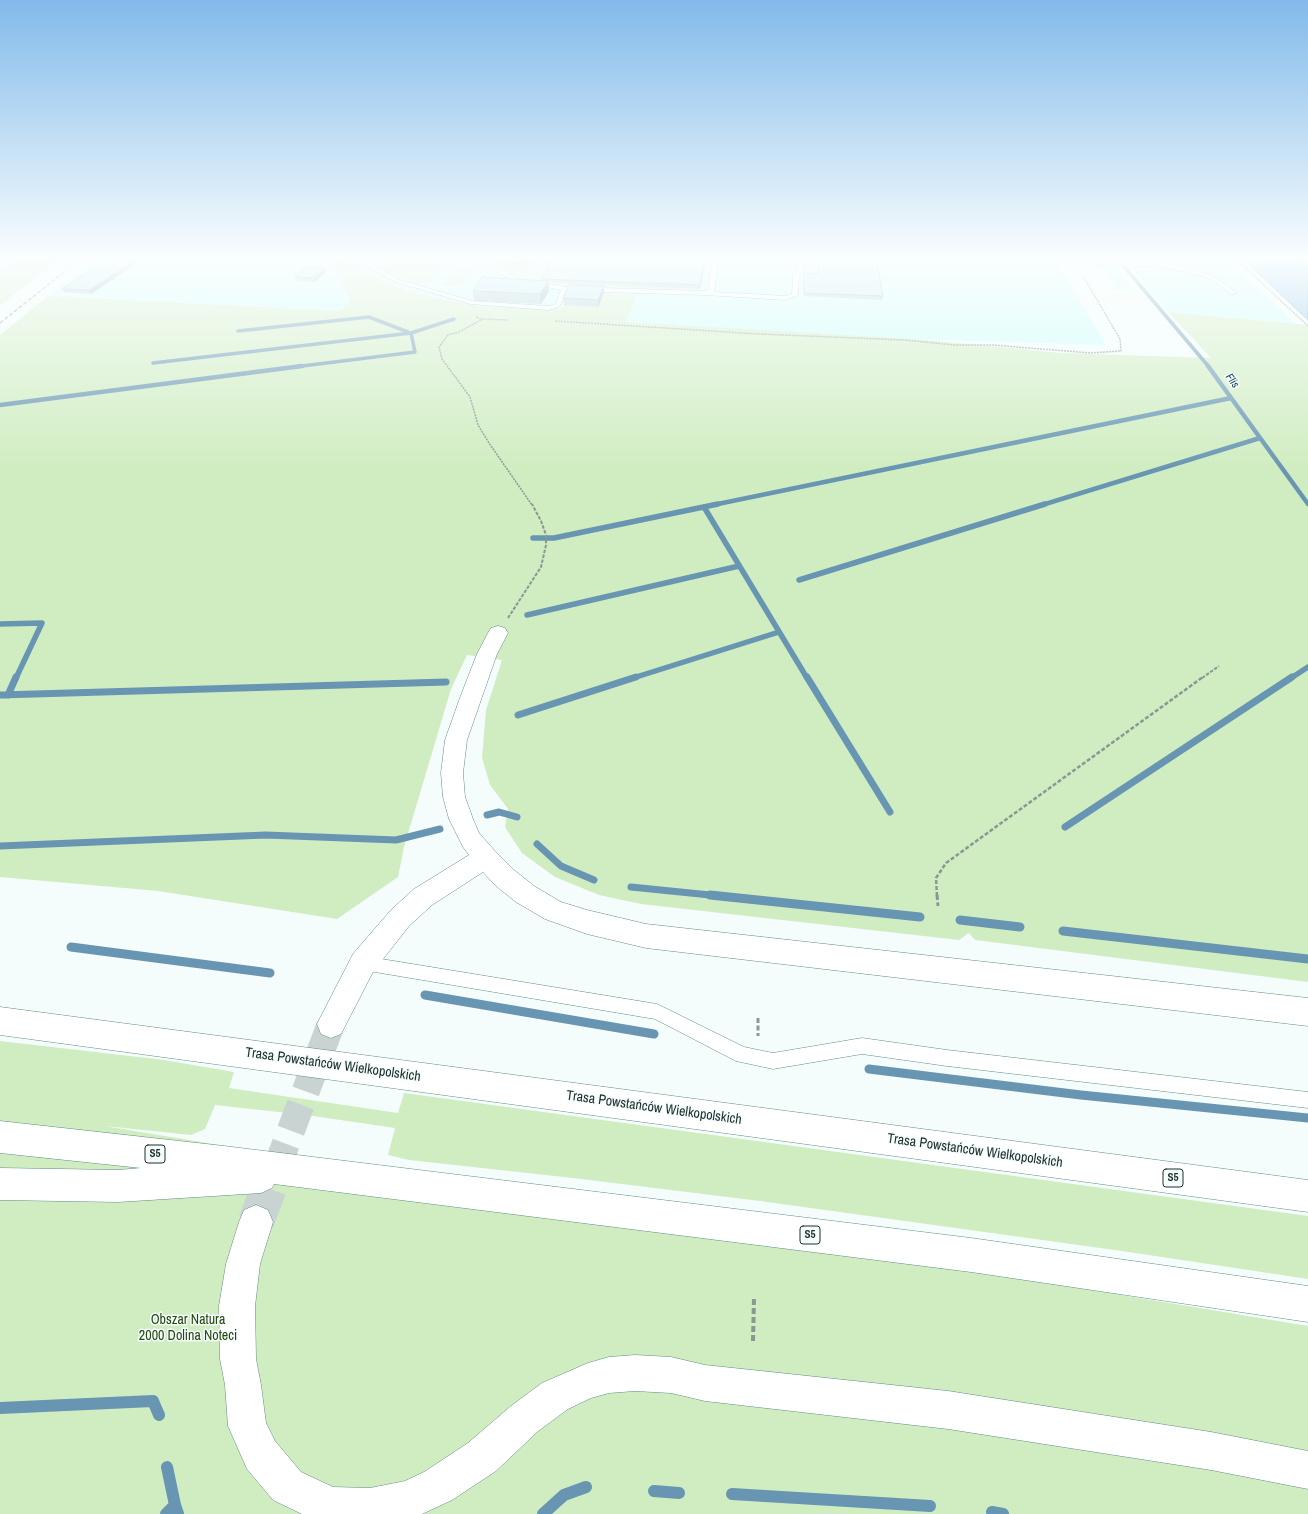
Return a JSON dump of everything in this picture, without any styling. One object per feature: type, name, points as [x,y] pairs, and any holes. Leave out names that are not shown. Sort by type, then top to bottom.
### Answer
[{"type":"main road","points":[[498,633],[487,654],[462,720],[454,749],[452,774],[454,797],[461,819],[471,840],[485,858],[505,878],[525,894],[554,911],[608,928],[646,936],[1308,1012]]},
{"type":"main road","points":[[332,1024],[363,963],[400,918],[417,902],[485,858]]},
{"type":"main road","name":"Trasa Powstańców Wielkopolskich","points":[[0,1021],[1308,1196]]},
{"type":"main road","name":"S5","points":[[0,1137],[208,1160],[971,1255],[1308,1304]]},
{"type":"main road","points":[[0,1184],[118,1186],[310,1173]]},
{"type":"main road","points":[[256,1222],[244,1264],[237,1306],[238,1359],[243,1385],[247,1426],[261,1455],[287,1486],[331,1507],[370,1508],[408,1500],[438,1486],[482,1457],[524,1419],[555,1396],[595,1379],[635,1373],[671,1375],[705,1383],[948,1410],[1211,1451],[1308,1470]]},
{"type":"lane","points":[[363,963],[657,1012],[742,1055],[773,1061],[862,1046],[963,1060],[1308,1100]]},
{"type":"path","points":[[466,328],[459,332],[448,335],[439,347],[442,359],[470,398],[478,425],[489,443],[528,496],[541,521],[546,535],[541,567],[498,633]]},
{"type":"path","points":[[667,328],[759,334],[904,340],[954,345],[993,345],[1090,352],[1121,351],[1120,339],[1114,328]]},
{"type":"path","points":[[938,906],[936,878],[946,863],[1219,666]]},
{"type":"path","points":[[758,1018],[758,1036]]},
{"type":"path","points":[[753,1341],[754,1298]]},
{"type":"shaded area","points":[[708,328],[1096,328],[1106,345],[917,339]]},
{"type":"green space","points":[[9,328],[723,328],[917,339],[1061,353],[1211,358],[1183,328],[1308,328],[1308,982],[975,940],[969,933],[959,940],[641,904],[599,895],[555,877],[522,853],[505,827],[508,809],[490,785],[482,758],[486,710],[502,660],[467,655],[451,689],[404,847],[398,877],[337,919],[158,891],[0,877],[0,335]]},
{"type":"green space","name":"Obszar Natura 2000 Dolina Noteci","points":[[0,1041],[164,1060],[234,1072],[229,1088],[398,1113],[404,1093],[1308,1216],[1308,1279],[1122,1251],[760,1201],[409,1160],[388,1155],[395,1128],[306,1115],[215,1105],[205,1129],[191,1135],[105,1126],[1308,1326],[1308,1514],[0,1514]]},
{"type":"waterway","points":[[238,331],[269,328]]},
{"type":"waterway","points":[[397,328],[408,332]]},
{"type":"waterway","points":[[411,333],[427,328]]},
{"type":"waterway","name":"Flis","points":[[1176,328],[1209,367]]},
{"type":"waterway","points":[[153,363],[411,333]]},
{"type":"waterway","points":[[300,366],[415,352],[411,333]]},
{"type":"waterway","points":[[0,405],[300,366]]},
{"type":"waterway","points":[[294,367],[300,366]]},
{"type":"waterway","name":"Flis","points":[[1208,366],[1308,504]]},
{"type":"waterway","points":[[713,505],[1231,398]]},
{"type":"waterway","points":[[1042,505],[1260,438]]},
{"type":"waterway","points":[[533,538],[554,538],[718,504]]},
{"type":"waterway","points":[[799,580],[1045,504]]},
{"type":"waterway","points":[[704,507],[807,678]]},
{"type":"waterway","points":[[527,615],[739,566]]},
{"type":"waterway","points":[[0,624],[42,623],[16,678]]},
{"type":"waterway","points":[[633,678],[779,632]]},
{"type":"waterway","points":[[1291,678],[1308,667]]},
{"type":"waterway","points":[[8,695],[16,677]]},
{"type":"waterway","points":[[518,715],[636,677]]},
{"type":"waterway","points":[[807,677],[890,812]]},
{"type":"waterway","points":[[1065,827],[1292,677]]},
{"type":"waterway","points":[[8,695],[446,682]]},
{"type":"waterway","points":[[0,695],[8,695]]},
{"type":"waterway","points":[[487,815],[499,812],[517,817]]},
{"type":"waterway","points":[[0,846],[266,835],[396,840],[440,829]]},
{"type":"waterway","points":[[537,844],[561,866],[594,880]]},
{"type":"waterway","points":[[631,887],[720,896]]},
{"type":"waterway","points":[[710,895],[920,917]]},
{"type":"waterway","points":[[960,920],[1020,927]]},
{"type":"waterway","points":[[1063,931],[1308,959]]},
{"type":"waterway","points":[[71,947],[270,973]]},
{"type":"waterway","points":[[425,995],[654,1034]]},
{"type":"waterway","points":[[869,1069],[1081,1095],[1308,1118]]},
{"type":"waterway","points":[[0,1408],[153,1401],[159,1415]]},
{"type":"waterway","points":[[167,1467],[175,1505]]},
{"type":"waterway","points":[[543,1514],[564,1495],[586,1487]]},
{"type":"waterway","points":[[654,1491],[679,1493]]},
{"type":"waterway","points":[[732,1494],[930,1506]]},
{"type":"waterway","points":[[166,1514],[175,1505]]},
{"type":"waterway","points":[[175,1505],[178,1514]]},
{"type":"waterway","points":[[992,1512],[1003,1514]]},
{"type":"tunnel","points":[[276,1170],[331,1024]]},
{"type":"tunnel","points":[[256,1222],[276,1169]]}]
